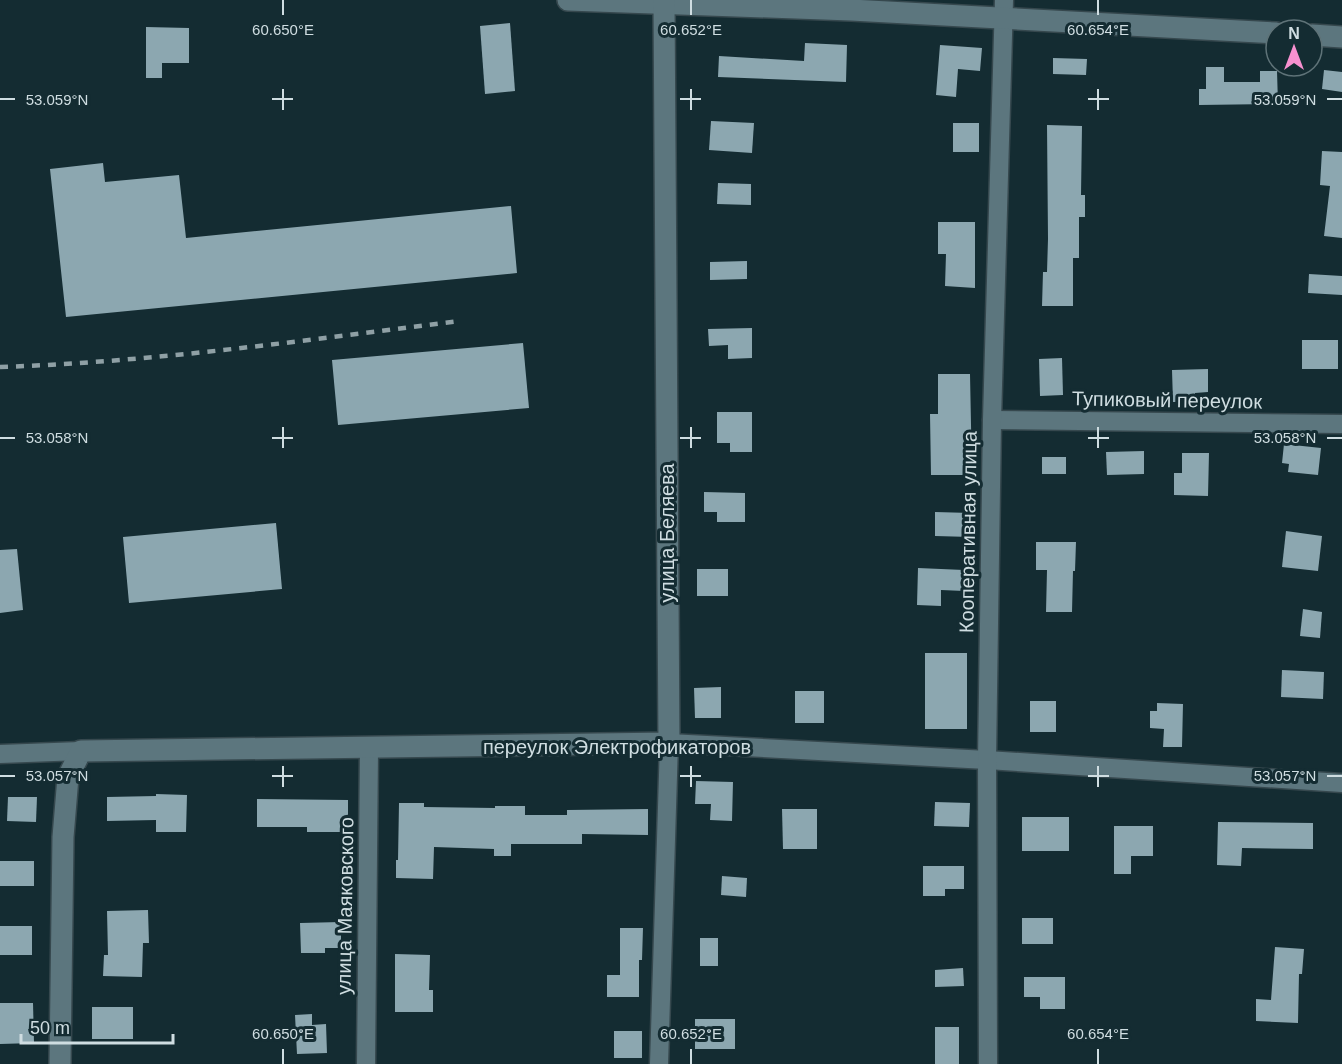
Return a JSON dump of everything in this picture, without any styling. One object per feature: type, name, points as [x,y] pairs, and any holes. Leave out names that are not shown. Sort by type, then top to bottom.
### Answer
[{"type":"street","points":[[568,0],[1004,9],[1264,32]]},
{"type":"street","name":"улица Беляева","points":[[659,1064],[669,743],[664,3]]},
{"type":"street","name":"Кооперативная улица","points":[[988,1064],[987,760],[992,420],[1004,9]]},
{"type":"street","points":[[1324,36],[1342,37]]},
{"type":"street","name":"Тупиковый переулок","points":[[992,420],[1342,424]]},
{"type":"street","name":"переулок Электрофикаторов","points":[[0,754],[669,743],[987,760],[1342,783]]},
{"type":"street","name":"улица Маяковского","points":[[366,1064],[369,749]]},
{"type":"street","points":[[60,1064],[63,837],[68,777],[81,752]]},
{"type":"building","points":[[510,23],[515,91],[485,94],[480,26]]},
{"type":"building","points":[[146,27],[189,28],[189,63],[162,63],[162,78],[146,78]]},
{"type":"building","points":[[805,43],[847,45],[846,82],[718,77],[719,56],[804,61]]},
{"type":"building","points":[[940,45],[982,48],[980,71],[958,69],[956,97],[936,95]]},
{"type":"building","points":[[1053,58],[1087,59],[1086,75],[1053,74]]},
{"type":"building","points":[[1206,67],[1224,67],[1224,82],[1260,82],[1260,71],[1264,71],[1264,78],[1277,78],[1278,104],[1199,105],[1199,89],[1206,89]]},
{"type":"building","points":[[1324,70],[1342,72],[1342,92],[1322,89]]},
{"type":"building","points":[[711,121],[754,123],[752,153],[709,150]]},
{"type":"building","points":[[953,123],[979,123],[979,152],[953,152]]},
{"type":"building","points":[[1047,125],[1082,126],[1081,195],[1085,195],[1085,217],[1079,217],[1079,258],[1073,258],[1073,306],[1042,306],[1043,272],[1047,272],[1048,239]]},
{"type":"building","points":[[1322,151],[1342,152],[1342,238],[1324,236],[1330,186],[1320,185]]},
{"type":"building","points":[[103,163],[105,182],[179,175],[186,238],[511,206],[517,273],[66,317],[50,169]]},
{"type":"building","points":[[718,183],[751,184],[751,205],[717,204]]},
{"type":"building","points":[[938,222],[975,222],[975,288],[945,286],[946,254],[938,254]]},
{"type":"building","points":[[747,261],[747,279],[710,280],[710,262]]},
{"type":"building","points":[[1309,274],[1342,276],[1342,295],[1308,293]]},
{"type":"building","points":[[752,328],[752,358],[728,359],[728,345],[709,346],[708,329]]},
{"type":"building","points":[[1302,340],[1338,340],[1338,369],[1302,369]]},
{"type":"building","points":[[523,343],[529,408],[338,425],[332,360]]},
{"type":"building","points":[[1062,358],[1063,395],[1040,396],[1039,359]]},
{"type":"building","points":[[1208,369],[1208,392],[1195,393],[1195,402],[1173,402],[1172,370]]},
{"type":"building","points":[[938,374],[970,374],[972,475],[931,475],[930,414],[938,414]]},
{"type":"building","points":[[717,412],[752,412],[752,452],[730,452],[730,443],[717,443]]},
{"type":"building","points":[[1284,444],[1321,448],[1318,475],[1288,472],[1289,464],[1282,463]]},
{"type":"building","points":[[1144,451],[1144,474],[1107,475],[1106,452]]},
{"type":"building","points":[[1182,453],[1209,453],[1208,496],[1174,495],[1174,473],[1182,473]]},
{"type":"building","points":[[1042,457],[1066,457],[1066,474],[1042,474]]},
{"type":"building","points":[[704,492],[745,493],[745,522],[717,522],[717,512],[704,512]]},
{"type":"building","points":[[935,512],[971,513],[971,537],[935,536]]},
{"type":"building","points":[[276,523],[282,589],[129,603],[123,537]]},
{"type":"building","points":[[1286,531],[1322,536],[1318,571],[1282,567]]},
{"type":"building","points":[[1036,542],[1076,542],[1072,612],[1046,612],[1047,570],[1036,570]]},
{"type":"building","points":[[17,549],[23,610],[0,613],[0,550]]},
{"type":"building","points":[[918,568],[964,570],[964,591],[941,590],[941,606],[917,605]]},
{"type":"building","points":[[697,569],[728,569],[728,596],[697,596]]},
{"type":"building","points":[[1303,609],[1322,612],[1320,638],[1300,636]]},
{"type":"building","points":[[925,653],[967,653],[967,729],[925,729]]},
{"type":"building","points":[[1282,670],[1324,672],[1323,699],[1281,697]]},
{"type":"building","points":[[721,687],[721,718],[695,718],[694,688]]},
{"type":"building","points":[[795,691],[824,691],[824,723],[795,723]]},
{"type":"building","points":[[1030,701],[1056,701],[1056,732],[1030,732]]},
{"type":"building","points":[[1157,703],[1183,704],[1182,747],[1163,747],[1164,729],[1150,728],[1150,711],[1157,711]]},
{"type":"building","points":[[696,781],[733,782],[732,821],[710,820],[711,804],[695,804]]},
{"type":"building","points":[[156,794],[187,795],[186,832],[156,832],[156,820],[107,821],[107,797],[156,796]]},
{"type":"building","points":[[8,797],[37,797],[36,822],[7,821]]},
{"type":"building","points":[[257,799],[348,800],[348,832],[307,832],[307,827],[257,827]]},
{"type":"building","points":[[935,802],[970,803],[969,827],[934,826]]},
{"type":"building","points":[[399,803],[424,803],[424,807],[525,806],[525,815],[567,815],[567,810],[648,809],[648,835],[582,834],[582,844],[511,844],[511,856],[494,856],[494,849],[434,847],[433,879],[396,878]]},
{"type":"building","points":[[782,809],[817,809],[817,849],[783,849]]},
{"type":"building","points":[[1022,817],[1069,817],[1069,851],[1022,851]]},
{"type":"building","points":[[1218,822],[1313,823],[1313,849],[1242,848],[1241,866],[1217,865]]},
{"type":"building","points":[[1114,826],[1153,826],[1153,856],[1131,856],[1131,874],[1114,874]]},
{"type":"building","points":[[0,861],[34,861],[34,886],[0,886]]},
{"type":"building","points":[[923,866],[964,866],[964,889],[945,889],[945,896],[923,896]]},
{"type":"building","points":[[722,876],[747,878],[746,897],[721,895]]},
{"type":"building","points":[[148,910],[149,943],[143,943],[142,977],[103,976],[104,955],[108,955],[107,911]]},
{"type":"building","points":[[1022,918],[1053,918],[1053,944],[1022,944]]},
{"type":"building","points":[[341,922],[341,948],[325,948],[325,953],[301,953],[300,923]]},
{"type":"building","points":[[0,926],[32,926],[32,955],[0,955]]},
{"type":"building","points":[[620,928],[643,928],[642,960],[639,960],[639,997],[607,997],[607,975],[620,975]]},
{"type":"building","points":[[700,938],[718,938],[718,966],[700,966]]},
{"type":"building","points":[[1275,947],[1304,949],[1302,974],[1299,974],[1298,1023],[1256,1021],[1256,999],[1271,1000]]},
{"type":"building","points":[[395,954],[430,955],[429,990],[433,990],[433,1012],[395,1012]]},
{"type":"building","points":[[963,968],[964,986],[935,987],[935,970]]},
{"type":"building","points":[[1024,977],[1065,977],[1065,1009],[1040,1009],[1040,997],[1024,997]]},
{"type":"building","points":[[0,1003],[33,1003],[34,1043],[0,1044]]},
{"type":"building","points":[[92,1007],[133,1007],[133,1039],[92,1039]]},
{"type":"building","points":[[312,1014],[312,1025],[326,1024],[327,1053],[297,1054],[295,1015]]},
{"type":"building","points":[[695,1019],[735,1019],[735,1049],[695,1049]]},
{"type":"building","points":[[935,1027],[959,1027],[959,1064],[935,1064]]},
{"type":"building","points":[[614,1031],[642,1031],[642,1058],[614,1058]]},
{"type":"railway","points":[[0,367],[173,355],[459,321]]}]
